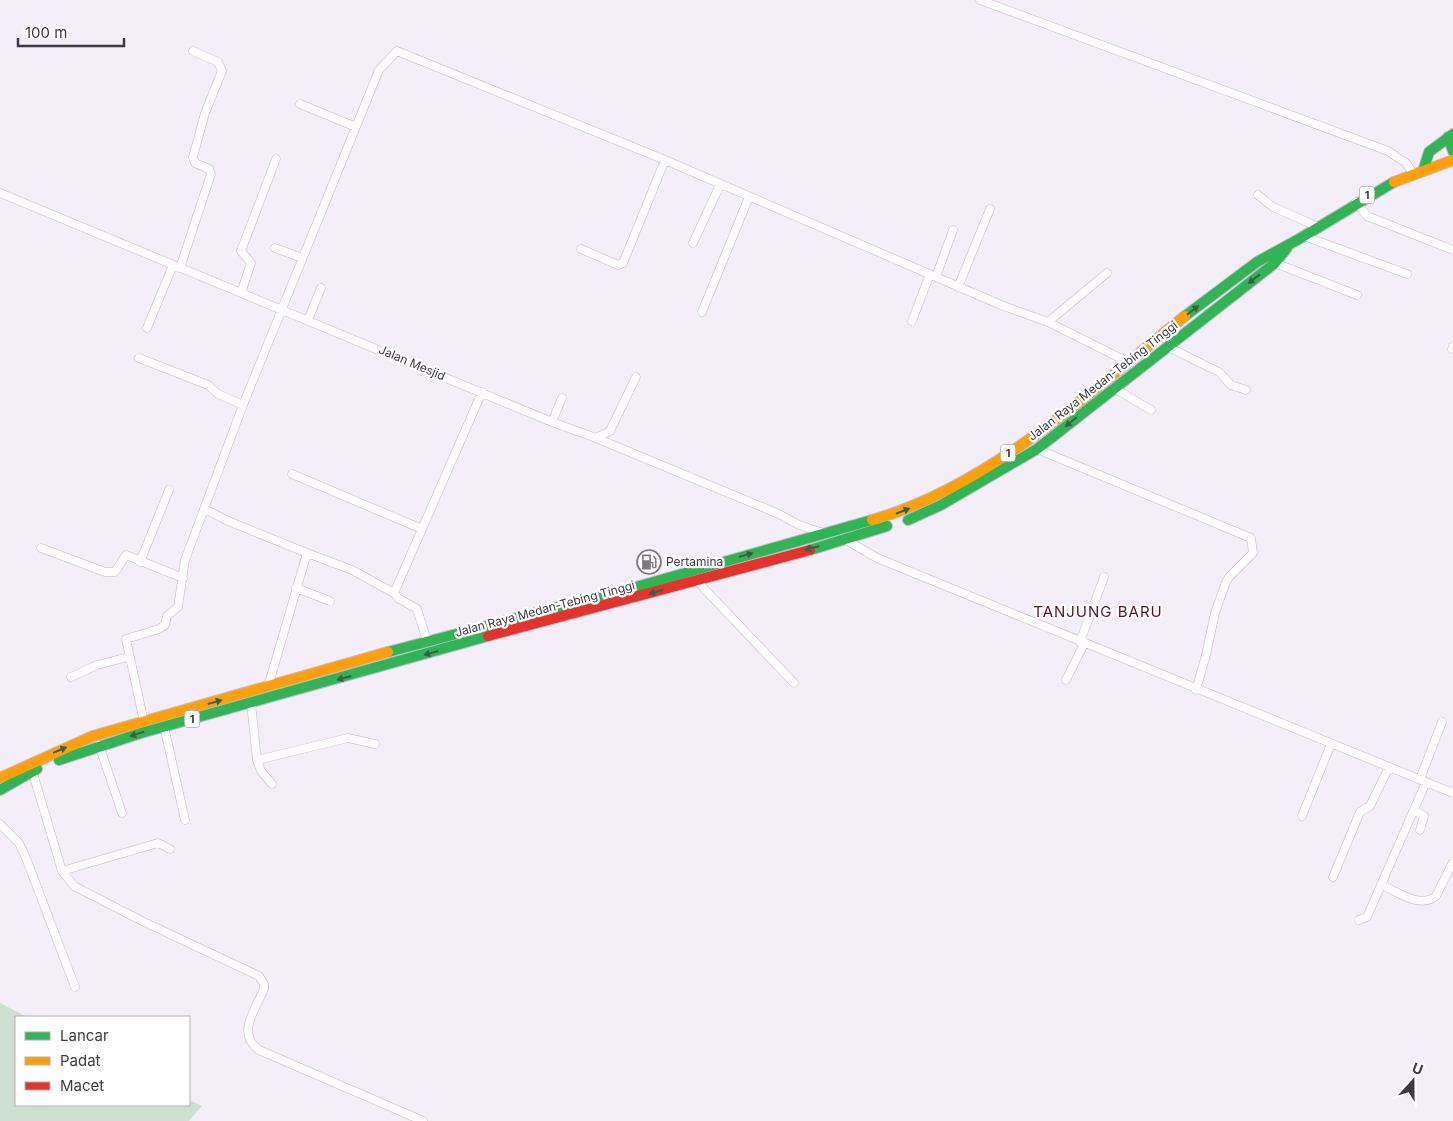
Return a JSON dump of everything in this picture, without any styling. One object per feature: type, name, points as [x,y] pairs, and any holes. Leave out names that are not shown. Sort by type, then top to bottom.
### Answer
[{"type":"main road","points":[[1424,168],[1429,152],[1451,136],[1453,150]]},
{"type":"main road","name":"Jalan Raya Medan-Tebing Tinggi","points":[[0,790],[31,767],[94,736],[427,641],[643,585],[874,521],[936,497],[994,463],[1035,434],[1251,266],[1289,246],[1356,202],[1412,172],[1453,160]]},
{"type":"main road","name":"Jalan Raya Medan-Tebing Tinggi","points":[[2,773],[31,767],[164,726],[391,665],[514,629],[615,604],[696,580],[846,540],[908,519],[941,505],[1038,449],[1275,263],[1289,246]]},
{"type":"main road","points":[[387,653],[391,665]]},
{"type":"street","points":[[980,0],[1388,151],[1406,162],[1412,172]]},
{"type":"street","points":[[144,722],[125,642],[128,637],[159,630],[165,625],[167,616],[177,610],[185,560],[243,405],[379,70],[397,51],[665,160],[958,287],[1048,322],[1128,362]]},
{"type":"street","points":[[147,328],[177,266],[211,174],[209,169],[195,163],[193,157],[205,113],[222,71],[218,62],[193,52]]},
{"type":"street","points":[[300,104],[356,127]]},
{"type":"street","points":[[241,292],[251,263],[241,251],[276,158]]},
{"type":"street","points":[[581,249],[618,265],[622,263],[665,160]]},
{"type":"street","points":[[693,244],[720,185]]},
{"type":"street","name":"Jalan Mesjid","points":[[0,193],[552,422],[596,438],[824,534]]},
{"type":"street","points":[[1258,195],[1273,207],[1318,227]]},
{"type":"street","points":[[702,312],[749,197]]},
{"type":"street","points":[[1356,202],[1367,216],[1453,250]]},
{"type":"street","points":[[958,287],[990,209]]},
{"type":"street","points":[[912,321],[953,230]]},
{"type":"street","points":[[1304,236],[1407,274]]},
{"type":"street","points":[[274,248],[302,258]]},
{"type":"street","points":[[1275,263],[1357,295]]},
{"type":"street","points":[[1048,322],[1107,273]]},
{"type":"street","points":[[308,320],[322,288]]},
{"type":"street","points":[[1168,347],[1218,372],[1231,385],[1246,390]]},
{"type":"street","points":[[139,358],[208,385],[218,394],[243,405]]},
{"type":"street","points":[[596,438],[610,431],[636,378]]},
{"type":"street","points":[[1114,388],[1151,410]]},
{"type":"street","points":[[394,593],[482,392]]},
{"type":"street","points":[[552,422],[562,398]]},
{"type":"street","points":[[1038,449],[1251,538],[1254,553],[1230,576],[1214,613],[1206,655],[1196,690]]},
{"type":"street","points":[[292,474],[422,529]]},
{"type":"street","points":[[140,562],[169,490]]},
{"type":"street","points":[[205,509],[228,522],[352,570],[394,593],[398,598],[418,609],[427,641]]},
{"type":"street","points":[[846,540],[877,558],[1196,690],[1453,793]]},
{"type":"street","points":[[41,548],[110,573],[115,572],[124,555],[183,578]]},
{"type":"street","points":[[268,687],[307,553]]},
{"type":"street","points":[[1066,680],[1082,643],[1104,577]]},
{"type":"street","points":[[696,580],[794,683]]},
{"type":"street","points":[[296,588],[330,601]]},
{"type":"street","points":[[71,677],[97,665],[128,657]]},
{"type":"street","points":[[251,703],[257,760],[261,771],[272,784]]},
{"type":"street","points":[[1359,920],[1367,917],[1414,810],[1442,722]]},
{"type":"street","points":[[164,726],[184,820]]},
{"type":"street","points":[[257,760],[348,738],[375,744]]},
{"type":"street","points":[[1302,816],[1332,744]]},
{"type":"street","points":[[99,745],[122,813]]},
{"type":"street","points":[[1333,877],[1360,812],[1368,808],[1389,766]]},
{"type":"street","points":[[31,767],[62,871],[67,880],[80,890],[259,976],[264,984],[264,990],[248,1028],[247,1035],[251,1045],[423,1121]]},
{"type":"street","points":[[1414,810],[1424,816],[1420,830]]},
{"type":"street","points":[[0,824],[16,840],[26,858],[76,987]]},
{"type":"street","points":[[62,871],[158,844],[170,849]]},
{"type":"street","points":[[1382,885],[1418,901],[1432,899],[1436,896],[1453,862]]},
{"type":"green space","points":[[0,1003],[25,1016],[15,1016],[15,1106],[190,1106],[190,1100],[202,1106],[189,1121],[0,1121]]},
{"type":"traffic: fast","points":[[1424,168],[1429,152],[1453,134]]},
{"type":"traffic: fast","points":[[1448,137],[1453,151]]},
{"type":"traffic: fast","points":[[1185,316],[1257,262],[1394,182]]},
{"type":"traffic: fast","points":[[908,520],[941,505],[1037,449],[1275,263],[1287,248]]},
{"type":"traffic: fast","points":[[388,652],[643,585],[872,520]]},
{"type":"traffic: fast","points":[[810,550],[887,526]]},
{"type":"traffic: fast","points":[[59,760],[141,733],[488,636]]},
{"type":"traffic: fast","points":[[0,790],[37,769]]},
{"type":"traffic: slow","points":[[1394,182],[1453,160]]},
{"type":"traffic: slow","points":[[872,520],[915,505],[956,485],[997,461],[1076,405],[1185,316]]},
{"type":"traffic: slow","points":[[0,778],[93,736],[388,652]]},
{"type":"traffic: jam","points":[[488,636],[810,550]]},
{"type":"place","name":"Pertamina","points":[[649,562]]},
{"type":"district","name":"TANJUNG BARU","points":[[1098,612]]}]
